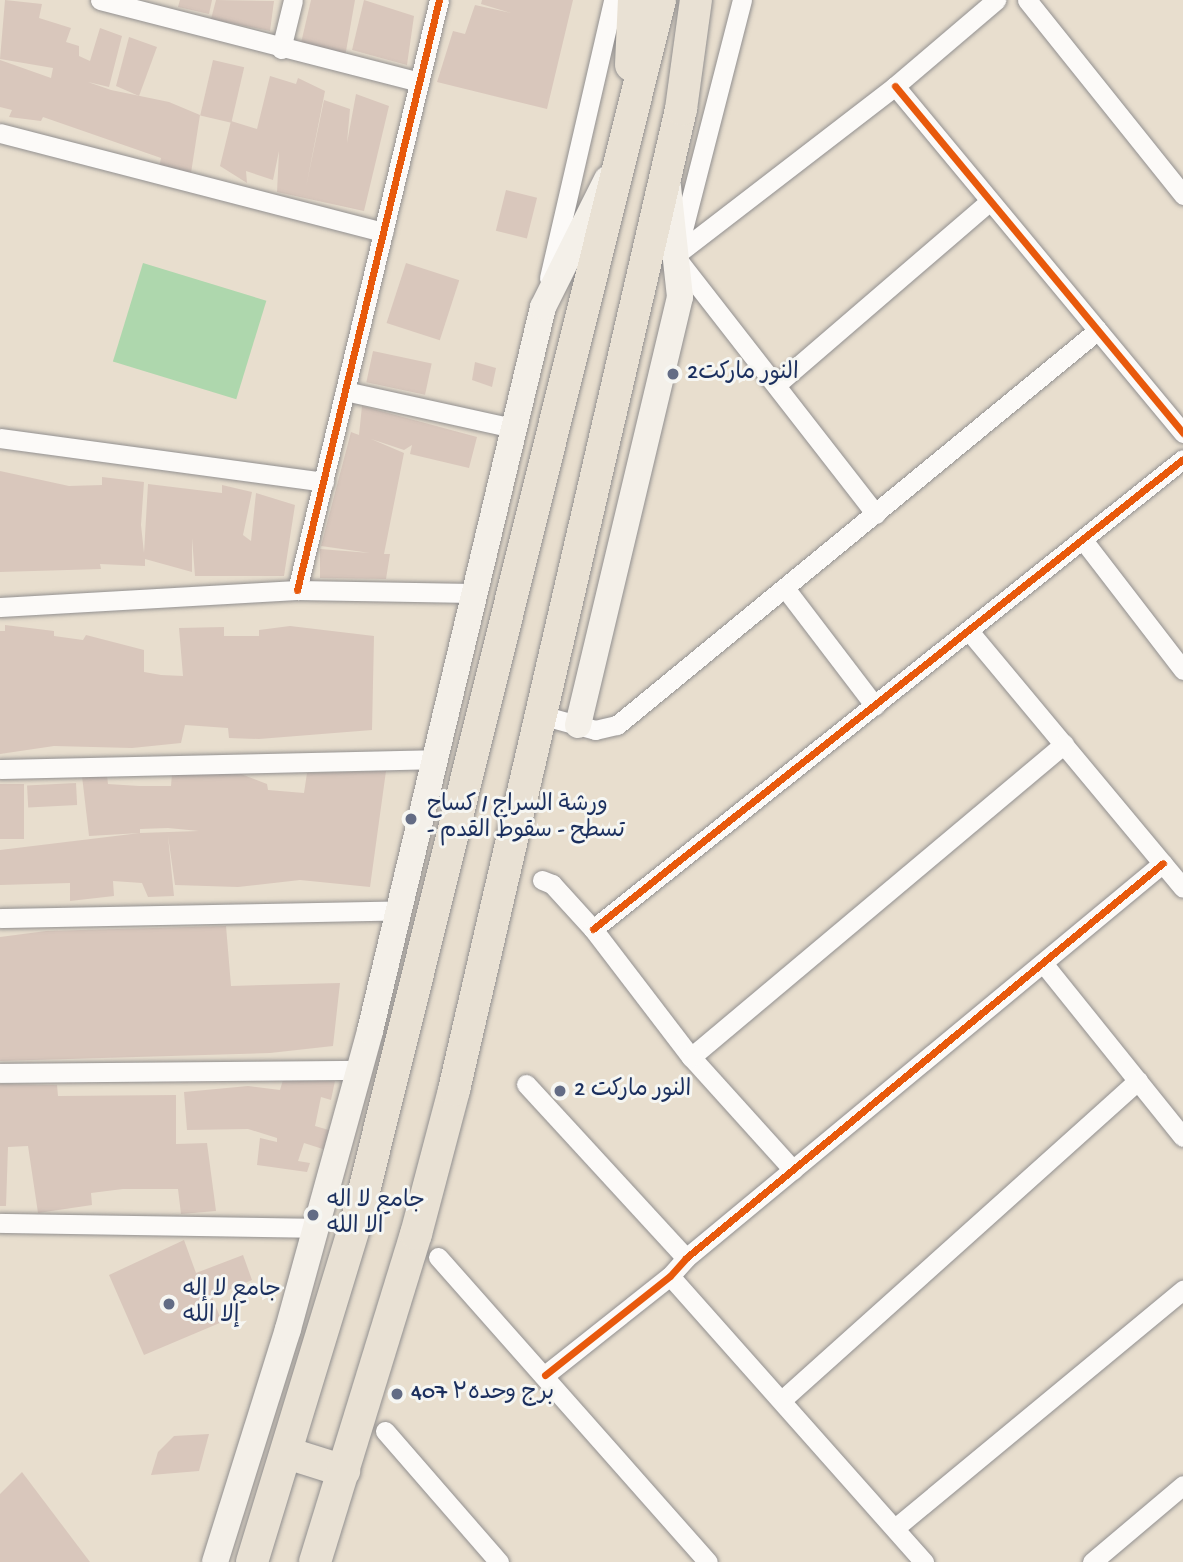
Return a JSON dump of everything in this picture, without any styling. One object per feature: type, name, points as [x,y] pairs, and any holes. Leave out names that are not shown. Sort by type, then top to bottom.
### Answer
[{"type":"highway","points":[[634,0],[630,46],[634,97]]},
{"type":"highway","points":[[251,1562],[287,1453],[393,1080],[625,131],[660,0]]},
{"type":"highway","points":[[681,109],[696,0]]},
{"type":"highway","points":[[315,1562],[447,1116],[681,109],[718,0]]},
{"type":"highway","points":[[287,1453],[344,1471]]},
{"type":"main road","points":[[215,1562],[316,1228],[359,1070],[543,307],[610,173],[625,131]]},
{"type":"main road","points":[[578,725],[680,297],[678,257],[668,210],[673,142]]},
{"type":"street","points":[[100,0],[145,7],[281,49],[419,82]]},
{"type":"street","points":[[281,49],[293,0]]},
{"type":"street","points":[[298,590],[439,0]]},
{"type":"street","points":[[543,307],[613,0]]},
{"type":"street","points":[[678,257],[743,0]]},
{"type":"street","points":[[678,257],[895,86],[996,0]]},
{"type":"street","points":[[1027,0],[1183,195]]},
{"type":"street","points":[[895,86],[1183,433]]},
{"type":"street","points":[[0,133],[383,232]]},
{"type":"street","points":[[776,385],[990,201]]},
{"type":"street","points":[[678,257],[876,514]]},
{"type":"street","points":[[541,715],[602,731],[617,725],[1098,330]]},
{"type":"street","points":[[345,391],[513,428]]},
{"type":"street","points":[[0,438],[324,482]]},
{"type":"street","points":[[593,929],[1183,459]]},
{"type":"street","points":[[1083,540],[1183,670]]},
{"type":"street","points":[[785,588],[875,706]]},
{"type":"street","points":[[0,607],[298,590],[473,593]]},
{"type":"street","points":[[969,631],[1183,888]]},
{"type":"street","points":[[691,1057],[1064,744]]},
{"type":"street","points":[[0,769],[434,759]]},
{"type":"street","points":[[545,1375],[670,1276],[686,1258],[1163,863]]},
{"type":"street","points":[[542,880],[552,884],[593,929],[691,1057],[793,1170]]},
{"type":"street","points":[[0,918],[399,910]]},
{"type":"street","points":[[1043,963],[1183,1137]]},
{"type":"street","points":[[0,1073],[359,1070]]},
{"type":"street","points":[[783,1399],[1138,1082]]},
{"type":"street","points":[[526,1084],[686,1258]]},
{"type":"street","points":[[0,1223],[316,1228]]},
{"type":"street","points":[[438,1257],[708,1562]]},
{"type":"street","points":[[670,1276],[783,1399],[924,1562]]},
{"type":"street","points":[[895,1528],[1183,1290]]},
{"type":"street","points":[[385,1431],[499,1562]]},
{"type":"street","points":[[1092,1562],[1183,1485]]},
{"type":"green space","points":[[143,263],[266,301],[236,399],[113,361]]},
{"type":"building","points":[[5,0],[42,4],[39,18],[71,28],[66,42],[79,46],[79,56],[90,61],[100,28],[122,36],[109,87],[88,82],[111,90],[169,102],[200,115],[191,173],[159,168],[161,158],[43,117],[41,121],[9,117],[12,110],[0,107],[0,60],[51,78],[53,68],[0,59]]},
{"type":"building","points":[[180,0],[212,0],[209,14],[178,7]]},
{"type":"building","points":[[216,0],[274,1],[270,31],[211,19]]},
{"type":"building","points":[[311,0],[355,0],[345,57],[301,43]]},
{"type":"building","points":[[364,0],[414,16],[407,65],[352,50]]},
{"type":"building","points":[[482,0],[573,0],[547,109],[437,82],[453,31],[465,34],[475,5],[511,13],[481,4]]},
{"type":"building","points":[[129,37],[157,47],[139,96],[116,86]]},
{"type":"building","points":[[213,60],[244,67],[231,123],[200,116]]},
{"type":"building","points":[[270,76],[296,84],[298,78],[325,91],[306,187],[324,100],[350,109],[347,143],[356,94],[389,106],[364,211],[277,192],[279,151],[273,180],[246,171],[247,183],[220,166],[231,121],[257,129]]},
{"type":"building","points":[[506,190],[537,198],[527,238],[496,231]]},
{"type":"building","points":[[406,263],[459,280],[440,340],[387,323]]},
{"type":"building","points":[[373,351],[432,363],[425,395],[366,382]]},
{"type":"building","points":[[475,362],[496,368],[492,387],[472,380]]},
{"type":"building","points":[[362,406],[477,437],[469,468],[410,454],[412,445],[404,450],[371,439],[404,453],[384,554],[390,554],[386,579],[320,578],[320,549],[370,553],[321,546],[351,432],[359,435]]},
{"type":"building","points":[[0,471],[69,486],[102,485],[102,477],[144,482],[141,525],[144,553],[148,484],[222,493],[222,485],[252,492],[243,535],[251,541],[256,493],[295,505],[284,576],[195,576],[192,538],[192,572],[145,559],[145,566],[100,564],[101,569],[0,572]]},
{"type":"building","points":[[5,625],[54,631],[54,636],[83,640],[86,635],[144,650],[144,672],[183,676],[179,628],[224,627],[224,636],[259,636],[259,630],[290,626],[374,636],[372,730],[259,739],[229,738],[228,728],[185,725],[181,743],[132,748],[54,746],[0,754],[0,631],[5,631]]},
{"type":"building","points":[[386,771],[370,887],[300,880],[238,887],[175,885],[168,836],[174,896],[148,897],[142,883],[113,881],[114,896],[70,901],[70,883],[0,885],[0,850],[140,833],[89,836],[82,776],[107,776],[108,784],[171,786],[172,774],[241,774],[267,784],[268,790],[304,793],[307,773]],"holes":[[[168,828],[199,831],[140,833],[140,829]]]},
{"type":"building","points":[[76,783],[77,805],[28,808],[27,786]]},
{"type":"building","points":[[0,784],[24,784],[24,839],[0,839]]},
{"type":"building","points":[[226,926],[231,986],[340,983],[333,1046],[270,1053],[0,1061],[0,937],[46,931]]},
{"type":"building","points":[[283,1080],[335,1081],[331,1100],[321,1097],[315,1126],[332,1131],[329,1151],[304,1143],[298,1161],[310,1163],[307,1172],[257,1165],[260,1138],[277,1142],[277,1138],[248,1129],[187,1130],[184,1092],[248,1086],[280,1090]]},
{"type":"building","points":[[0,1084],[57,1085],[58,1096],[176,1095],[176,1144],[207,1143],[216,1211],[181,1214],[178,1189],[123,1189],[91,1193],[92,1205],[38,1213],[28,1146],[8,1147],[6,1206],[0,1206]]},
{"type":"building","points":[[184,1240],[196,1273],[243,1255],[252,1280],[212,1297],[222,1322],[144,1355],[109,1275]]},
{"type":"building","points":[[209,1434],[199,1471],[151,1475],[158,1452],[174,1436]]},
{"type":"building","points":[[22,1472],[90,1562],[0,1562],[0,1494]]},
{"type":"cycle path","points":[[297,590],[439,0]]},
{"type":"cycle path","points":[[895,86],[1183,433]]},
{"type":"cycle path","points":[[593,929],[1183,459]]},
{"type":"cycle path","points":[[545,1375],[670,1276],[686,1258],[1163,863]]},
{"type":"place","name":"النور ماركت2","points":[[673,374]]},
{"type":"place","name":"ورشة السراج / كساح - تسطح - سقوط القدم","points":[[411,819]]},
{"type":"place","name":"النور ماركت 2","points":[[560,1091]]},
{"type":"place","name":"جامع لا اله الا الله","points":[[313,1215]]},
{"type":"place","name":"جامع لا إله إلا الله","points":[[169,1304]]},
{"type":"place","name":"برج وحده٣ 407","points":[[397,1394]]}]
